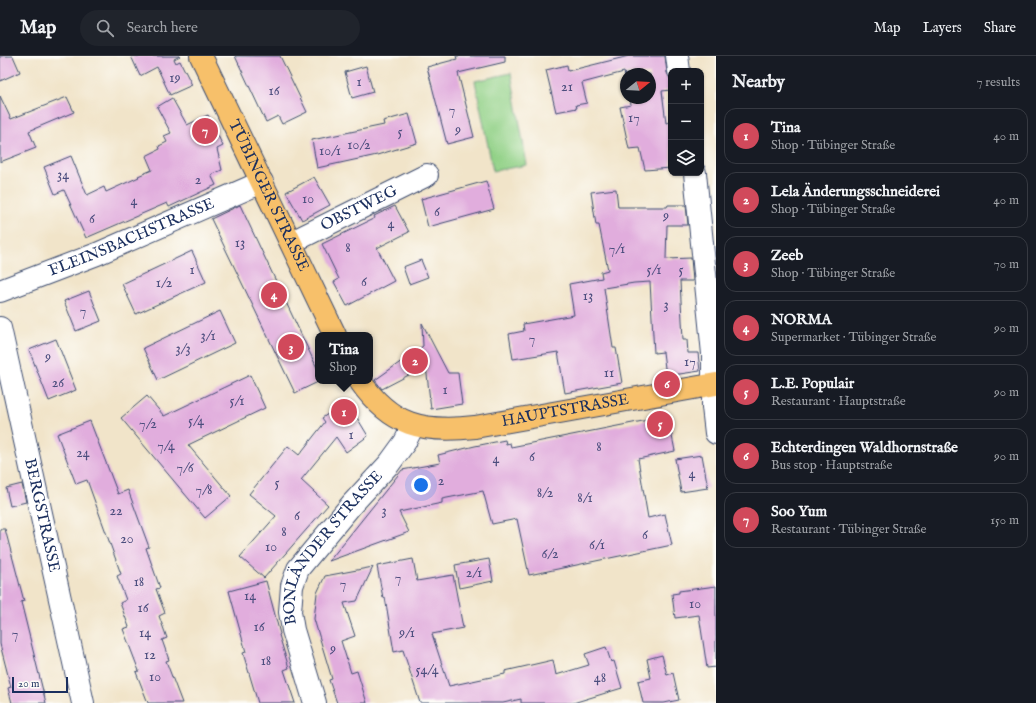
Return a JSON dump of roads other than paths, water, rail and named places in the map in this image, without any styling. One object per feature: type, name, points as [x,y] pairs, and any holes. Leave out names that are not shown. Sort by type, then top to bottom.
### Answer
[{"type":"main road","name":"TÜBINGER STRASSE","points":[[201,56],[292,242],[334,332]]},
{"type":"main road","points":[[363,384],[385,409],[413,426]]},
{"type":"main road","name":"HAUPTSTRASSE","points":[[413,426],[440,429],[475,427],[714,384]]},
{"type":"street","points":[[677,56],[679,68]]},
{"type":"street","name":"OBSTWEG","points":[[292,242],[427,175]]},
{"type":"street","points":[[695,176],[713,354],[716,433]]},
{"type":"street","name":"FLEINSBACHSTRASSE","points":[[0,291],[97,254],[262,182]]},
{"type":"street","name":"BERGSTRASSE","points":[[0,328],[83,703]]},
{"type":"street","name":"BONLÄNDER STRASSE","points":[[315,703],[293,630],[290,612],[292,586],[298,569],[352,504],[389,464],[405,442],[413,426]]},
{"type":"place","name":"Soo Yum","points":[[205,131]]},
{"type":"place","name":"NORMA","points":[[274,295]]},
{"type":"place","name":"Zeeb","points":[[291,347]]},
{"type":"place","name":"Lela Änderungsschneiderei","points":[[415,361]]},
{"type":"place","name":"Echterdingen Waldhornstraße","points":[[667,384]]},
{"type":"place","name":"Tina","points":[[344,412]]},
{"type":"place","name":"L.E. Populair","points":[[660,424]]}]
